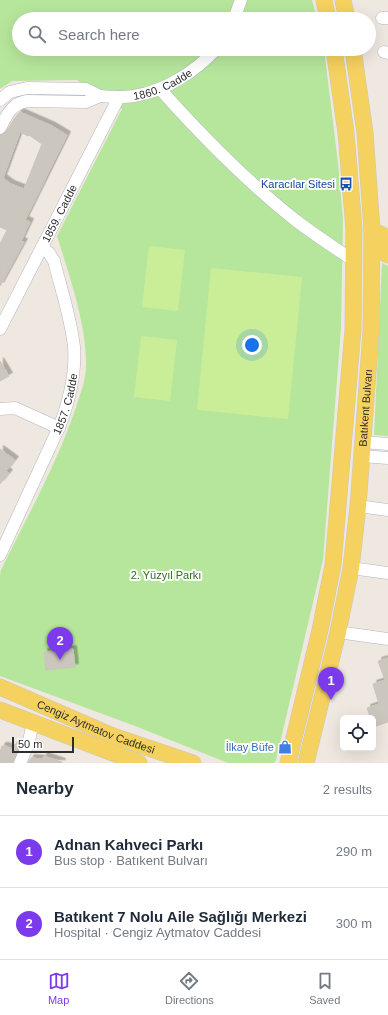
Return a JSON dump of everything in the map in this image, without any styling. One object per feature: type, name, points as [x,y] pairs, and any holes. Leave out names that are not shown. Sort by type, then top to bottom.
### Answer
[{"type":"main road","points":[[324,0],[327,12]]},
{"type":"main road","points":[[343,0],[346,12]]},
{"type":"main road","name":"Batıkent Bulvarı","points":[[288,763],[319,634],[333,565],[353,330],[354,230],[346,133],[335,56]]},
{"type":"main road","name":"Batıkent Bulvarı","points":[[306,763],[338,632],[351,568],[358,506],[371,332],[384,247],[372,230],[365,133],[354,56]]},
{"type":"main road","name":"Cengiz Aytmatov Caddesi","points":[[0,687],[113,736],[193,763]]},
{"type":"main road","name":"Cengiz Aytmatov Caddesi","points":[[0,710],[140,763]]},
{"type":"street","points":[[237,12],[241,0]]},
{"type":"street","name":"1860. Cadde","points":[[0,100],[15,90],[27,88],[86,89],[100,96],[133,96],[160,89],[193,70],[208,56]]},
{"type":"street","points":[[160,89],[196,129],[260,191],[318,237],[354,261]]},
{"type":"street","name":"1860. Cadde","points":[[0,128],[9,110],[22,102],[86,102],[100,96]]},
{"type":"street","name":"1859. Cadde","points":[[0,328],[119,97]]},
{"type":"street","name":"1857. Cadde","points":[[0,555],[59,428],[69,395],[74,363],[74,348],[71,329],[54,261],[49,253],[42,247]]},
{"type":"street","points":[[0,409],[15,408],[59,428]]},
{"type":"street","points":[[362,449],[388,444]]},
{"type":"street","points":[[362,449],[388,458]]},
{"type":"street","points":[[358,506],[388,510]]},
{"type":"street","points":[[351,568],[388,573]]},
{"type":"street","points":[[338,632],[388,639]]},
{"type":"street","points":[[20,763],[28,744],[33,722]]},
{"type":"green space","name":"2. Yüzyıl Parkı","points":[[0,0],[312,0],[315,12],[12,12],[12,56],[325,56],[338,163],[343,219],[341,328],[323,560],[276,760],[274,763],[228,763],[135,726],[0,676],[1,570],[60,449],[84,382],[86,371],[84,334],[72,283],[57,236],[122,109],[77,80],[12,81],[0,89]]},
{"type":"green space","points":[[149,246],[185,250],[178,311],[142,307]]},
{"type":"green space","points":[[382,263],[388,266],[388,436],[374,435]]},
{"type":"green space","points":[[211,268],[302,277],[288,419],[197,410]]},
{"type":"green space","points":[[141,336],[177,340],[170,401],[134,397]]},
{"type":"building","points":[[20,112],[52,126],[67,135],[25,220],[30,222],[21,241],[24,242],[0,286],[0,244],[7,230],[0,227],[0,135],[6,132]],"holes":[[[20,132],[28,136],[29,135],[42,144],[24,189],[11,184],[3,178]]]},
{"type":"building","points":[[0,361],[9,376],[0,381]]},
{"type":"building","points":[[0,449],[15,460],[6,471],[9,473],[0,484]]},
{"type":"building","points":[[73,649],[75,667],[46,670],[44,652]]},
{"type":"building","points":[[388,658],[388,722],[376,726],[376,715],[370,715],[367,708],[379,704],[373,684],[385,680],[378,661]]},
{"type":"building","points":[[15,744],[19,746],[13,763],[0,763],[0,752],[2,746],[12,749]]},
{"type":"building","points":[[44,756],[62,762],[62,763],[41,763]]},
{"type":"building","points":[[31,758],[42,759],[41,763],[28,763]]},
{"type":"place","name":"Karacılar Sitesi","points":[[346,184]]},
{"type":"place","name":"Batıkent 7 Nolu Aile Sağlığı Merkezi","points":[[60,660]]},
{"type":"place","name":"Adnan Kahveci Parkı","points":[[331,700]]},
{"type":"place","name":"İlkay Büfe","points":[[285,747]]}]
